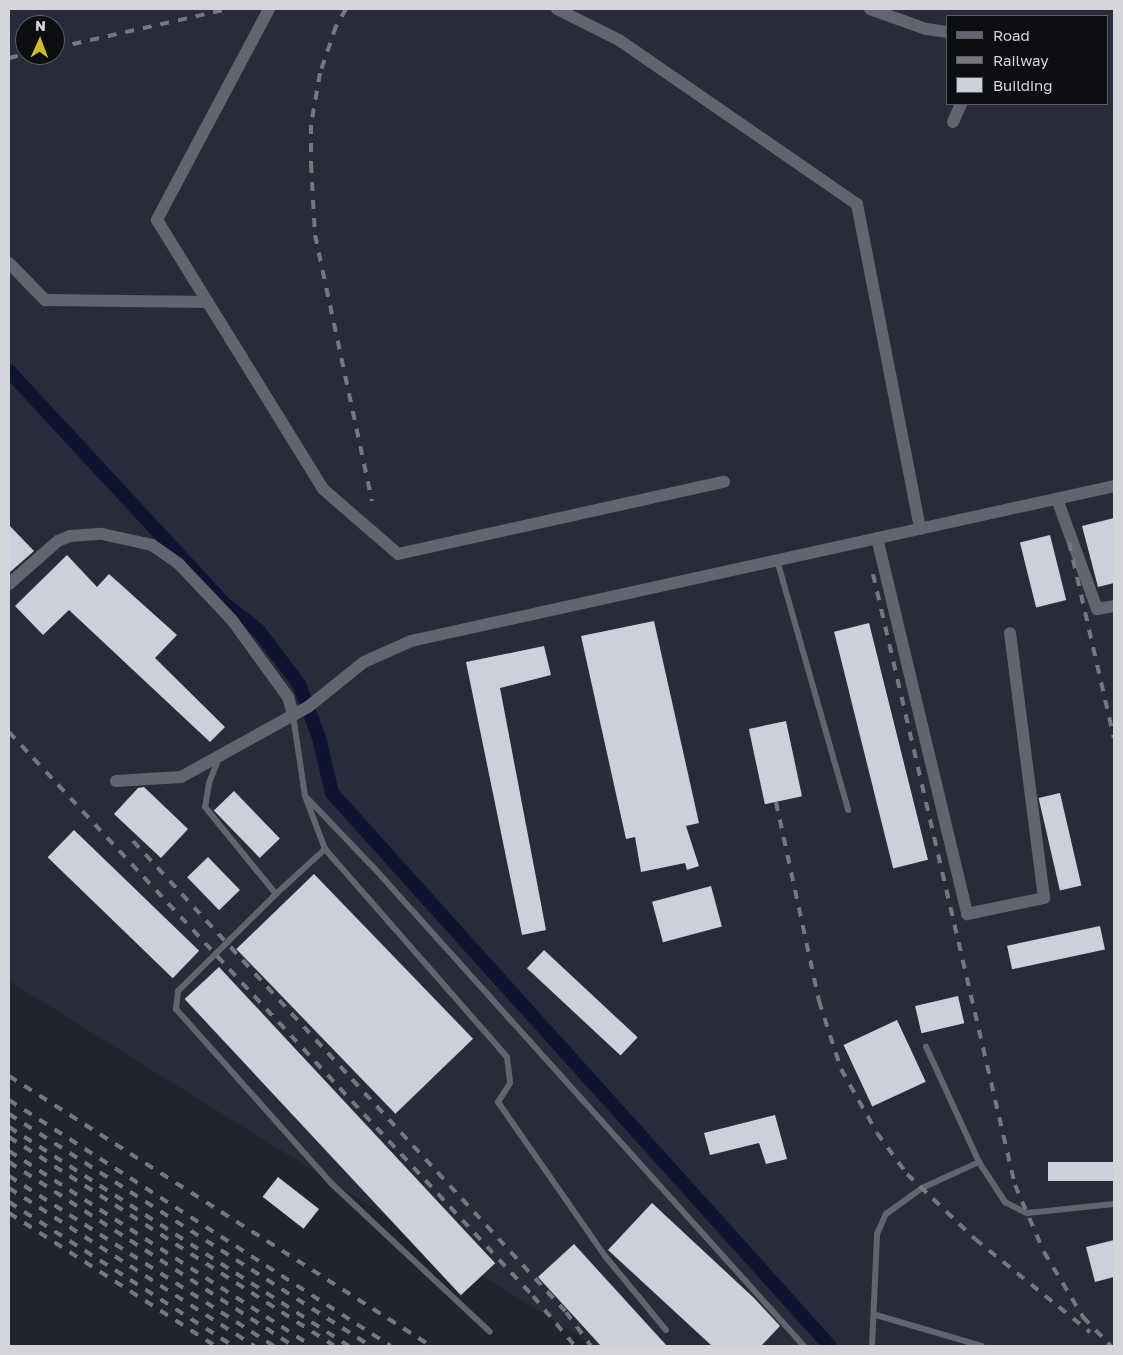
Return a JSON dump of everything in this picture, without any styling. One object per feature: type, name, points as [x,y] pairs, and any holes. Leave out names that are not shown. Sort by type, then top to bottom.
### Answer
[{"type":"street","points":[[269,9],[157,220],[323,489],[398,554],[724,482]]},
{"type":"street","points":[[557,9],[619,40],[857,204],[920,529]]},
{"type":"street","points":[[870,9],[926,29],[946,32]]},
{"type":"street","points":[[953,122],[961,105]]},
{"type":"street","points":[[9,263],[45,300],[208,302]]},
{"type":"street","points":[[116,781],[180,777],[293,715],[364,662],[411,641],[1114,486]]},
{"type":"street","points":[[1057,499],[1097,609],[1114,606]]},
{"type":"street","points":[[9,584],[58,541],[70,536],[102,534],[152,545],[179,564],[232,620],[288,697],[293,715]]},
{"type":"street","points":[[877,538],[967,914],[1044,898],[1010,633]]},
{"type":"lane","points":[[778,560],[848,810]]},
{"type":"lane","points":[[293,715],[305,796],[324,848],[507,1057],[510,1083],[498,1102],[605,1256],[666,1330]]},
{"type":"lane","points":[[221,754],[209,784],[205,807],[276,894]]},
{"type":"lane","points":[[305,796],[374,868],[804,1346]]},
{"type":"lane","points":[[324,848],[178,992],[176,1009],[332,1184],[490,1332]]},
{"type":"lane","points":[[926,1047],[979,1162],[1005,1202],[1027,1213],[1114,1204]]},
{"type":"lane","points":[[872,1346],[876,1315],[877,1234],[886,1214],[922,1188],[979,1162]]},
{"type":"lane","points":[[876,1315],[982,1346]]},
{"type":"shaded area","points":[[9,9],[1114,9],[1114,1346],[595,1346],[9,981]]},
{"type":"building","points":[[1114,518],[1114,583],[1098,587],[1082,526]]},
{"type":"building","points":[[9,525],[34,551],[9,573]]},
{"type":"building","points":[[1050,535],[1066,600],[1036,608],[1020,542]]},
{"type":"building","points":[[67,555],[97,587],[109,574],[177,635],[155,658],[225,727],[210,742],[69,610],[43,635],[15,606]]},
{"type":"building","points":[[654,621],[699,823],[686,826],[699,866],[687,870],[685,863],[641,872],[635,837],[626,839],[581,636]]},
{"type":"building","points":[[869,623],[928,860],[893,868],[834,632]]},
{"type":"building","points":[[544,646],[551,675],[500,688],[546,930],[522,935],[466,662]]},
{"type":"building","points":[[786,721],[802,796],[765,804],[749,729]]},
{"type":"building","points":[[144,787],[188,829],[161,858],[114,814],[138,788]]},
{"type":"building","points":[[234,791],[280,838],[260,858],[214,810]]},
{"type":"building","points":[[1060,793],[1081,886],[1060,891],[1039,798]]},
{"type":"building","points":[[74,830],[199,951],[173,978],[48,857]]},
{"type":"building","points":[[208,857],[240,890],[219,910],[187,877]]},
{"type":"building","points":[[314,874],[473,1039],[395,1114],[236,949]]},
{"type":"building","points":[[711,886],[722,927],[663,942],[652,902]]},
{"type":"building","points":[[1100,926],[1105,949],[1012,969],[1007,946]]},
{"type":"building","points":[[544,950],[638,1037],[621,1056],[527,968]]},
{"type":"building","points":[[219,967],[495,1263],[461,1295],[185,999]]},
{"type":"building","points":[[958,996],[964,1023],[921,1033],[915,1006]]},
{"type":"building","points":[[897,1020],[926,1082],[872,1107],[844,1045]]},
{"type":"building","points":[[775,1115],[787,1159],[766,1164],[759,1143],[710,1155],[704,1133]]},
{"type":"building","points":[[1048,1162],[1114,1162],[1114,1181],[1048,1181]]},
{"type":"building","points":[[278,1177],[319,1209],[304,1229],[263,1197]]},
{"type":"building","points":[[652,1203],[754,1298],[780,1326],[761,1346],[712,1346],[608,1250]]},
{"type":"building","points":[[1114,1240],[1114,1277],[1095,1282],[1086,1247]]},
{"type":"building","points":[[574,1244],[667,1346],[601,1346],[538,1277]]},
{"type":"waterway","points":[[9,371],[226,605],[258,630],[299,684],[319,738],[332,793],[830,1346]]},
{"type":"railway","points":[[65,46],[228,9]]},
{"type":"railway","points":[[346,9],[336,26],[320,73],[311,125],[311,164],[315,235],[372,501]]},
{"type":"railway","points":[[9,58],[15,56]]},
{"type":"railway","points":[[1069,542],[1114,738]]},
{"type":"railway","points":[[873,574],[1015,1185],[1044,1252],[1083,1317],[1111,1346]]},
{"type":"railway","points":[[9,732],[533,1296],[575,1346]]},
{"type":"railway","points":[[776,802],[819,1001],[841,1069],[877,1133],[907,1174],[975,1239],[1090,1332]]},
{"type":"railway","points":[[133,841],[566,1312],[591,1346]]},
{"type":"railway","points":[[9,1076],[431,1346]]},
{"type":"railway","points":[[9,1100],[391,1346]]},
{"type":"railway","points":[[9,1114],[371,1346]]},
{"type":"railway","points":[[9,1127],[349,1346]]},
{"type":"railway","points":[[9,1137],[334,1346]]},
{"type":"railway","points":[[9,1151],[312,1346]]},
{"type":"railway","points":[[9,1162],[293,1346]]},
{"type":"railway","points":[[9,1176],[274,1346]]},
{"type":"railway","points":[[9,1188],[254,1346]]},
{"type":"railway","points":[[9,1202],[233,1346]]},
{"type":"railway","points":[[9,1213],[215,1346]]}]
